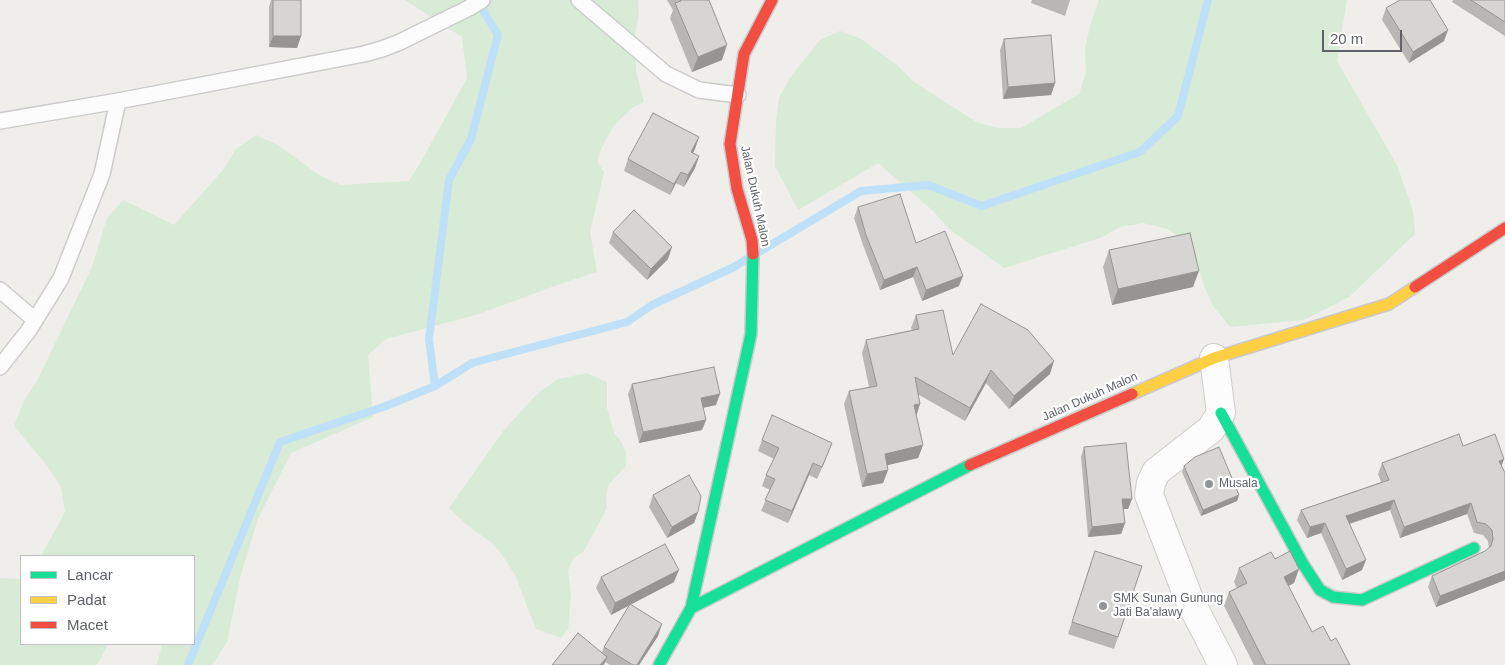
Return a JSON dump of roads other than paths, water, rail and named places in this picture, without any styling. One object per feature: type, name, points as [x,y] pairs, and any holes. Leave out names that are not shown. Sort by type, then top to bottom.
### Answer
[{"type":"street","name":"Jalan Dukuh Malon","points":[[659,665],[691,608],[751,334],[754,264],[752,240],[737,189],[730,144],[744,54],[772,0]]},
{"type":"street","name":"Jalan Dukuh Malon","points":[[691,608],[961,469],[1214,358],[1389,304],[1505,228]]},
{"type":"street","points":[[1214,358],[1221,413],[1303,564],[1320,590],[1333,597],[1362,600],[1474,548]]},
{"type":"street","points":[[1221,413],[1211,429],[1156,472],[1148,495],[1189,599],[1223,665]]},
{"type":"lane","points":[[0,120],[118,101],[373,52],[400,42],[482,0]]},
{"type":"lane","points":[[579,0],[666,74],[699,90],[738,95]]},
{"type":"lane","points":[[0,367],[29,330],[61,278],[102,174],[118,101]]},
{"type":"lane","points":[[0,290],[35,320]]},
{"type":"waterway","points":[[435,386],[429,339],[449,180],[471,139],[498,35],[477,0]]},
{"type":"waterway","points":[[759,252],[861,191],[928,185],[982,206],[1140,152],[1178,116],[1208,0]]},
{"type":"waterway","points":[[188,665],[280,442],[386,406],[435,386],[472,363],[627,322],[652,305],[734,267],[747,259]]},
{"type":"place","name":"Musala","points":[[1209,484]]},
{"type":"place","name":"SMK Sunan Gunung Jati Ba'alawy","points":[[1103,606]]}]
